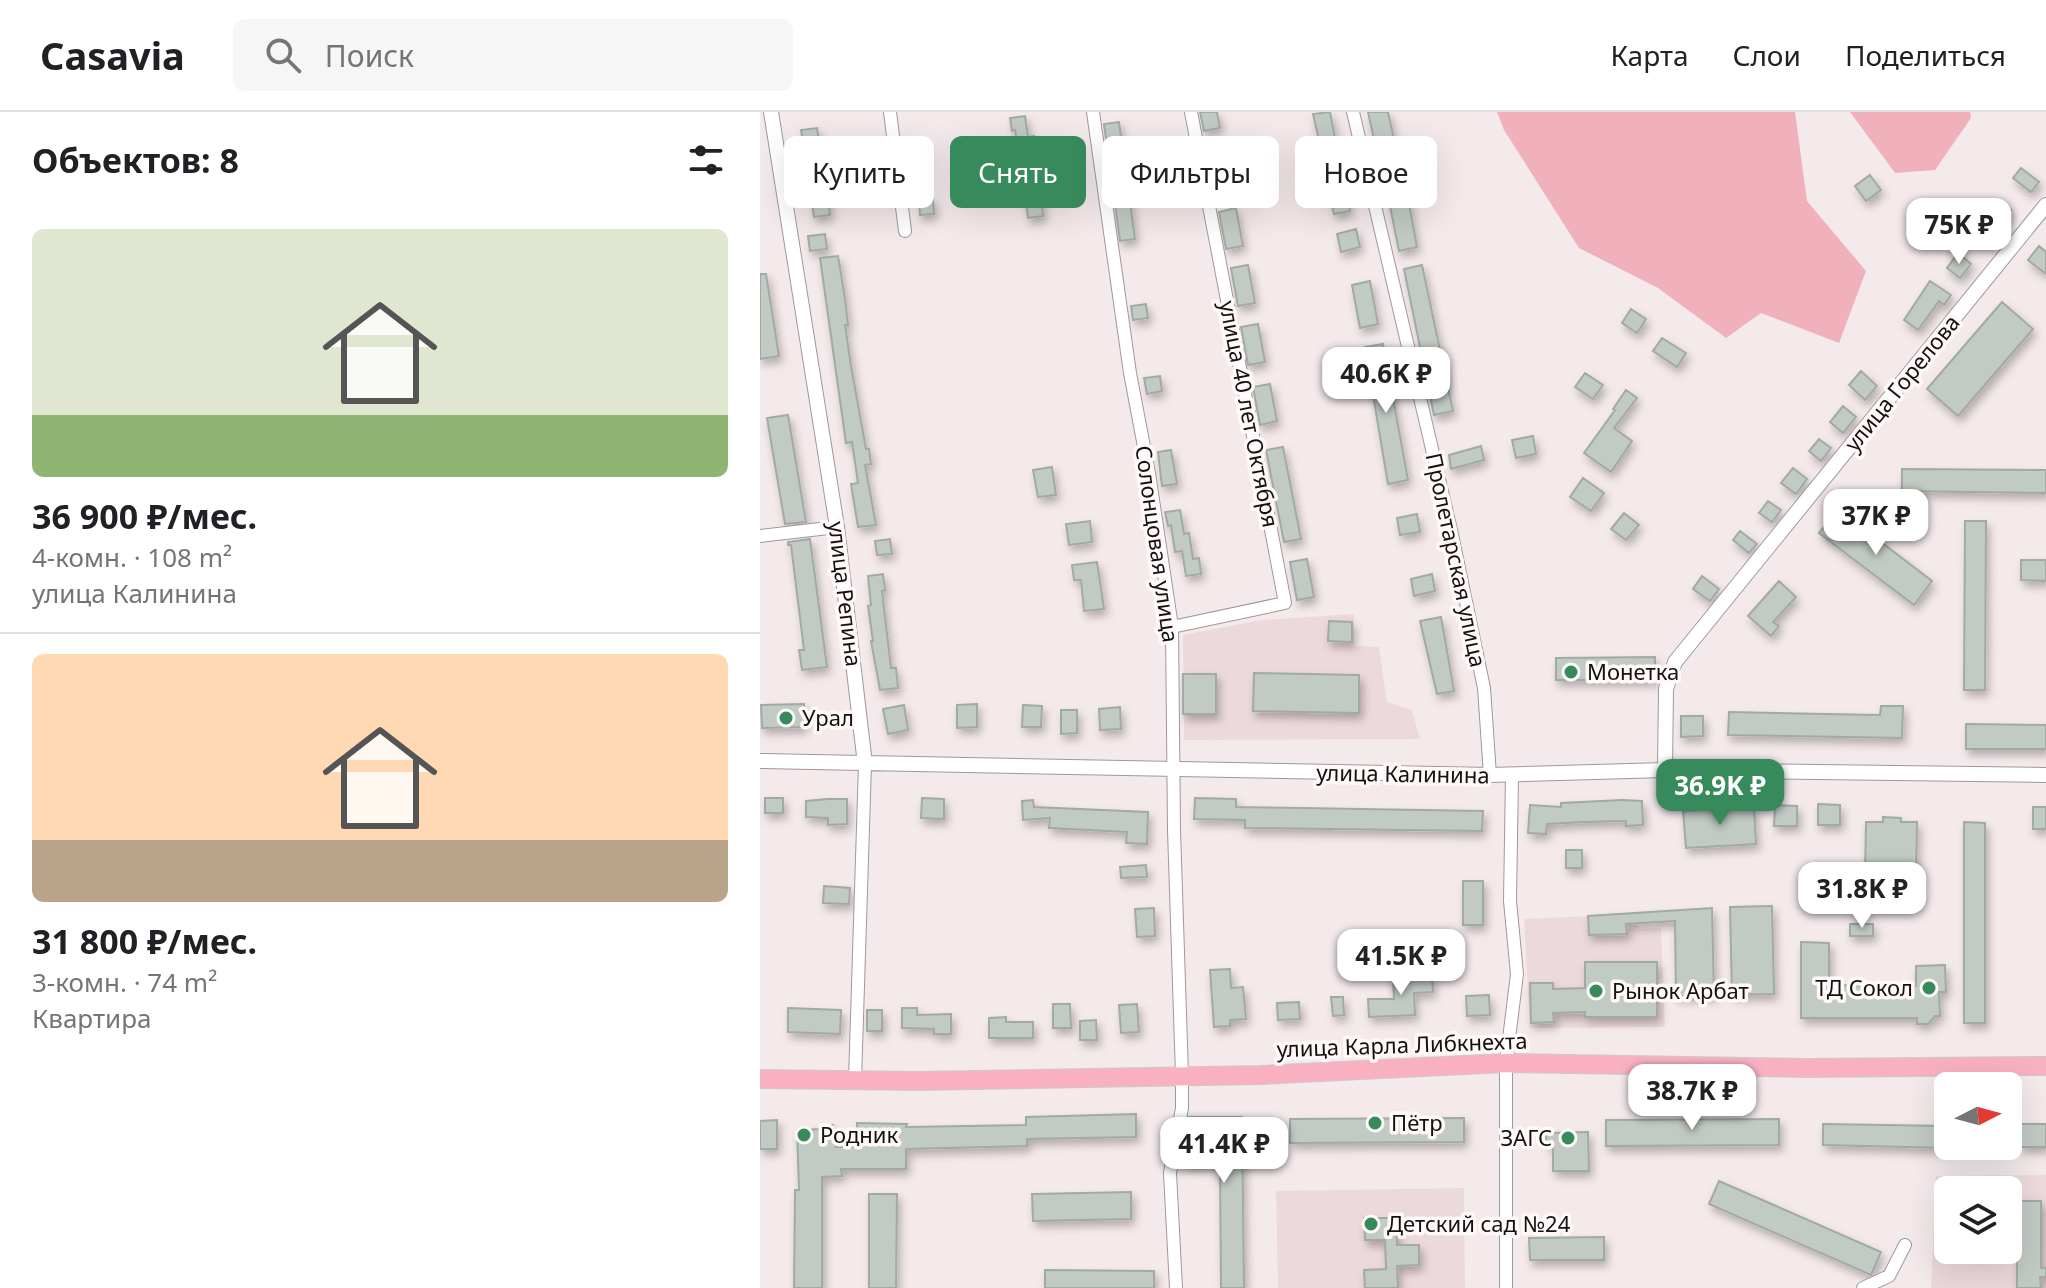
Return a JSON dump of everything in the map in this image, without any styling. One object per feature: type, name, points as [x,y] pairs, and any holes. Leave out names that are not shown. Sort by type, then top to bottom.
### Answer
[{"type":"main road","name":"улица Карла Либкнехта","points":[[760,1079],[1280,1074],[1506,1063],[1796,1068],[2046,1066]]},
{"type":"street","name":"улица Репина","points":[[771,112],[837,527],[865,764],[855,1080]]},
{"type":"street","points":[[890,112],[905,231]]},
{"type":"street","name":"Солонцовая улица","points":[[1093,112],[1130,373],[1149,473],[1172,627],[1174,830],[1182,1075],[1182,1108],[1170,1173],[1176,1288]]},
{"type":"street","name":"улица 40 лет Октября","points":[[1172,627],[1285,603],[1191,112]]},
{"type":"street","name":"Пролетарская улица","points":[[1353,112],[1451,530],[1484,688],[1490,775]]},
{"type":"street","name":"улица Горелова","points":[[1665,770],[1666,689],[1675,662],[2046,205]]},
{"type":"street","points":[[760,536],[837,527]]},
{"type":"street","name":"улица Калинина","points":[[760,761],[1490,775],[1665,770],[2046,775]]},
{"type":"street","points":[[1506,1288],[1506,1063],[1517,974],[1510,901],[1512,775]]},
{"type":"street","points":[[1863,1288],[1889,1276],[1905,1245]]},
{"type":"shaded area","points":[[1497,112],[1795,112],[1807,201],[1866,271],[1839,343],[1761,313],[1726,338],[1658,288],[1579,248],[1504,130]]},
{"type":"shaded area","points":[[1850,112],[1970,112],[1971,118],[1935,170],[1895,173]]},
{"type":"shaded area","points":[[1354,614],[1354,646],[1379,647],[1387,702],[1412,710],[1420,739],[1184,740],[1183,635],[1262,620]]},
{"type":"shaded area","name":"Рынок Арбат","points":[[1637,914],[1639,929],[1661,928],[1665,1027],[1530,1028],[1524,919]]},
{"type":"shaded area","points":[[2046,1175],[2046,1288],[1931,1288],[1934,1221],[1934,1264],[2022,1264],[2022,1176],[1936,1176]]},
{"type":"shaded area","name":"Детский сад №24","points":[[1464,1188],[1465,1288],[1278,1288],[1276,1191]]},
{"type":"building","points":[[1200,112],[1217,112],[1220,128],[1204,131]]},
{"type":"building","points":[[1330,112],[1335,136],[1318,136],[1313,114]]},
{"type":"building","points":[[1368,112],[1388,112],[1393,136],[1373,136]]},
{"type":"building","points":[[1025,116],[1028,136],[1016,136],[1010,118]]},
{"type":"building","points":[[1119,122],[1121,136],[1106,136],[1104,124]]},
{"type":"building","points":[[817,128],[818,136],[802,136],[801,130]]},
{"type":"building","points":[[2021,168],[2039,182],[2031,192],[2013,178]]},
{"type":"building","points":[[1870,175],[1881,190],[1866,201],[1855,186]]},
{"type":"building","points":[[1996,199],[2011,210],[1999,226],[1984,214]]},
{"type":"building","points":[[813,208],[829,208],[830,215],[814,217]]},
{"type":"building","points":[[920,208],[934,208],[934,214],[920,215]]},
{"type":"building","points":[[1027,208],[1042,208],[1043,216],[1028,218]]},
{"type":"building","points":[[1115,208],[1131,208],[1135,239],[1120,241]]},
{"type":"building","points":[[1236,208],[1243,246],[1226,249],[1219,212]]},
{"type":"building","points":[[1333,208],[1349,208],[1350,211],[1334,214]]},
{"type":"building","points":[[1390,208],[1410,208],[1417,247],[1399,251]]},
{"type":"building","points":[[1356,229],[1360,247],[1341,252],[1337,234]]},
{"type":"building","points":[[825,234],[827,249],[810,251],[808,236]]},
{"type":"building","points":[[2039,246],[2046,252],[2046,274],[2028,260]]},
{"type":"building","points":[[1958,253],[1971,264],[1960,278],[1947,268]]},
{"type":"building","points":[[838,256],[851,366],[866,449],[869,449],[871,464],[865,465],[876,525],[858,527],[851,484],[858,483],[852,442],[846,443],[820,258]]},
{"type":"building","points":[[1248,265],[1255,303],[1238,306],[1231,268]]},
{"type":"building","points":[[1422,265],[1453,411],[1434,415],[1404,269]]},
{"type":"building","points":[[760,274],[766,274],[779,356],[760,359]]},
{"type":"building","points":[[1370,281],[1378,324],[1360,328],[1352,285]]},
{"type":"building","points":[[1930,281],[1951,295],[1944,305],[1939,301],[1918,330],[1904,320]]},
{"type":"building","points":[[2002,302],[2033,329],[1958,416],[1927,389]]},
{"type":"building","points":[[1146,304],[1148,318],[1133,320],[1131,306]]},
{"type":"building","points":[[1631,309],[1646,319],[1637,333],[1622,323]]},
{"type":"building","points":[[1258,324],[1265,362],[1248,365],[1241,327]]},
{"type":"building","points":[[1662,338],[1686,353],[1677,367],[1653,351]]},
{"type":"building","points":[[1383,344],[1408,480],[1388,484],[1365,347]]},
{"type":"building","points":[[1861,371],[1877,386],[1865,400],[1849,385]]},
{"type":"building","points":[[1585,373],[1603,385],[1593,399],[1575,387]]},
{"type":"building","points":[[1160,376],[1162,391],[1147,394],[1144,378]]},
{"type":"building","points":[[1270,384],[1277,421],[1260,425],[1253,387]]},
{"type":"building","points":[[1626,390],[1637,398],[1614,428],[1632,441],[1611,472],[1584,453]]},
{"type":"building","points":[[1843,406],[1856,417],[1843,433],[1830,422]]},
{"type":"building","points":[[788,415],[806,522],[785,524],[767,418]]},
{"type":"building","points":[[1533,436],[1536,454],[1516,458],[1512,440]]},
{"type":"building","points":[[1819,439],[1831,448],[1821,461],[1809,451]]},
{"type":"building","points":[[1481,446],[1484,460],[1451,469],[1449,455]]},
{"type":"building","points":[[1283,447],[1301,539],[1284,542],[1266,450]]},
{"type":"building","points":[[1171,450],[1177,484],[1162,486],[1158,452]]},
{"type":"building","points":[[1052,467],[1056,495],[1038,497],[1033,470]]},
{"type":"building","points":[[1793,468],[1807,479],[1796,494],[1781,483]]},
{"type":"building","points":[[1902,469],[2046,470],[2046,493],[1902,491]]},
{"type":"building","points":[[1583,478],[1604,493],[1591,511],[1570,497]]},
{"type":"building","points":[[1768,501],[1781,510],[1772,522],[1759,513]]},
{"type":"building","points":[[1838,509],[1932,581],[1914,605],[1819,533]]},
{"type":"building","points":[[1180,510],[1184,534],[1189,533],[1193,559],[1199,558],[1201,574],[1186,576],[1182,551],[1175,552],[1171,525],[1168,526],[1165,512]]},
{"type":"building","points":[[1624,513],[1639,525],[1626,540],[1611,529]]},
{"type":"building","points":[[1417,514],[1420,532],[1400,535],[1397,518]]},
{"type":"building","points":[[1090,521],[1092,542],[1069,545],[1066,524]]},
{"type":"building","points":[[1965,521],[1986,521],[1985,690],[1964,690]]},
{"type":"building","points":[[1740,531],[1757,544],[1749,553],[1733,540]]},
{"type":"building","points":[[810,539],[827,667],[802,670],[799,650],[804,650],[791,545],[788,542]]},
{"type":"building","points":[[890,539],[892,554],[877,555],[875,541]]},
{"type":"building","points":[[1307,559],[1314,597],[1297,600],[1290,562]]},
{"type":"building","points":[[2021,560],[2046,560],[2046,581],[2021,580]]},
{"type":"building","points":[[1097,562],[1104,609],[1084,611],[1081,580],[1074,580],[1072,565]]},
{"type":"building","points":[[883,574],[885,590],[882,591],[891,668],[896,668],[898,688],[880,690],[871,641],[868,576]]},
{"type":"building","points":[[1432,574],[1435,591],[1414,596],[1411,579]]},
{"type":"building","points":[[1702,576],[1719,589],[1710,601],[1693,589]]},
{"type":"building","points":[[1779,581],[1796,597],[1773,622],[1779,626],[1771,636],[1748,616]]},
{"type":"building","points":[[1441,617],[1454,691],[1437,694],[1420,621]]},
{"type":"building","points":[[1329,621],[1352,622],[1352,642],[1328,641]]},
{"type":"building","points":[[1655,657],[1655,680],[1556,680],[1556,658]]},
{"type":"building","points":[[1254,673],[1359,675],[1359,713],[1253,711]]},
{"type":"building","points":[[1183,674],[1216,674],[1216,714],[1183,714]]},
{"type":"building","points":[[804,704],[804,727],[762,728],[761,705]]},
{"type":"building","points":[[977,704],[977,727],[957,728],[957,705]]},
{"type":"building","points":[[904,705],[908,730],[888,734],[883,709]]},
{"type":"building","points":[[1023,705],[1042,706],[1041,727],[1022,727]]},
{"type":"building","points":[[1881,706],[1903,706],[1902,738],[1728,735],[1729,712],[1880,715]]},
{"type":"building","points":[[1120,707],[1121,729],[1100,730],[1099,709]]},
{"type":"building","points":[[1061,710],[1077,710],[1077,733],[1061,734]]},
{"type":"building","points":[[1681,716],[1703,716],[1703,736],[1681,737]]},
{"type":"building","points":[[1966,724],[2046,725],[2046,749],[1966,749]]},
{"type":"building","points":[[765,798],[783,798],[783,813],[765,813]]},
{"type":"building","points":[[922,798],[944,799],[944,819],[921,818]]},
{"type":"building","points":[[1195,798],[1236,799],[1236,807],[1483,811],[1482,831],[1245,828],[1245,820],[1194,819]]},
{"type":"building","points":[[847,799],[847,824],[828,825],[828,818],[806,817],[806,801]]},
{"type":"building","points":[[1033,800],[1034,807],[1148,812],[1147,844],[1126,843],[1127,832],[1049,828],[1050,818],[1023,820],[1022,801]]},
{"type":"building","points":[[1642,801],[1643,825],[1626,826],[1626,821],[1547,824],[1546,834],[1528,833],[1530,805],[1561,807],[1561,803]]},
{"type":"building","points":[[1818,804],[1840,805],[1840,825],[1818,825]]},
{"type":"building","points":[[1775,805],[1797,806],[1797,826],[1774,826]]},
{"type":"building","points":[[1754,807],[1756,844],[1686,848],[1683,811]]},
{"type":"building","points":[[2033,807],[2046,807],[2046,829],[2033,829]]},
{"type":"building","points":[[1883,817],[1917,822],[1916,875],[1899,875],[1899,880],[1865,875],[1866,822],[1883,822]]},
{"type":"building","points":[[1964,822],[1985,823],[1985,1023],[1964,1023]]},
{"type":"building","points":[[1566,850],[1582,850],[1582,868],[1566,868]]},
{"type":"building","points":[[1146,865],[1147,877],[1121,878],[1120,867]]},
{"type":"building","points":[[1463,881],[1483,881],[1483,925],[1463,925]]},
{"type":"building","points":[[824,886],[850,888],[849,904],[823,903]]},
{"type":"building","points":[[1772,906],[1774,994],[1732,995],[1730,907]]},
{"type":"building","points":[[1154,908],[1155,936],[1137,937],[1135,909]]},
{"type":"building","points":[[1712,908],[1714,995],[1676,996],[1675,921],[1626,924],[1627,934],[1589,935],[1588,916]]},
{"type":"building","points":[[1850,924],[1873,924],[1873,936],[1850,936]]},
{"type":"building","points":[[1801,942],[1829,943],[1829,985],[1916,986],[1916,966],[1945,965],[1946,992],[1939,992],[1940,1016],[1935,1016],[1928,1024],[1917,1024],[1917,1018],[1801,1018]]},
{"type":"building","points":[[1585,962],[1657,962],[1657,1017],[1585,1017],[1585,1012],[1553,1013],[1554,1022],[1531,1023],[1530,983],[1553,983],[1553,989],[1585,988]]},
{"type":"building","points":[[1230,969],[1231,988],[1243,987],[1246,1019],[1230,1020],[1230,1026],[1214,1027],[1210,970]]},
{"type":"building","points":[[1432,976],[1433,992],[1414,993],[1415,1015],[1369,1017],[1368,999],[1394,999],[1393,977]]},
{"type":"building","points":[[1489,995],[1490,1015],[1467,1016],[1466,996]]},
{"type":"building","points":[[1331,997],[1343,997],[1344,1015],[1333,1016]]},
{"type":"building","points":[[1299,1002],[1300,1019],[1278,1020],[1277,1003]]},
{"type":"building","points":[[1053,1004],[1070,1004],[1071,1028],[1053,1028]]},
{"type":"building","points":[[1137,1004],[1139,1032],[1121,1033],[1119,1005]]},
{"type":"building","points":[[788,1008],[841,1010],[840,1034],[788,1032]]},
{"type":"building","points":[[902,1008],[917,1008],[917,1015],[951,1014],[951,1034],[934,1034],[934,1029],[902,1028]]},
{"type":"building","points":[[867,1010],[882,1010],[882,1031],[867,1031]]},
{"type":"building","points":[[1006,1017],[1006,1022],[1033,1022],[1033,1038],[989,1038],[989,1018]]},
{"type":"building","points":[[1096,1020],[1097,1040],[1080,1040],[1080,1021]]},
{"type":"building","points":[[1136,1114],[1136,1137],[1027,1139],[1027,1146],[906,1149],[906,1169],[841,1169],[842,1176],[822,1177],[822,1288],[794,1288],[795,1190],[799,1190],[797,1130],[823,1129],[823,1125],[833,1125],[836,1129],[836,1147],[857,1147],[857,1123],[907,1124],[906,1127],[1026,1125],[1026,1117]]},
{"type":"building","points":[[1189,1117],[1242,1117],[1244,1288],[1221,1288],[1220,1162],[1186,1163]]},
{"type":"building","points":[[1464,1118],[1464,1142],[1290,1143],[1290,1119]]},
{"type":"building","points":[[1779,1119],[1779,1145],[1606,1146],[1606,1120]]},
{"type":"building","points":[[777,1120],[777,1149],[760,1149],[760,1121]]},
{"type":"building","points":[[1823,1124],[1934,1126],[1934,1148],[1823,1145]]},
{"type":"building","points":[[2022,1124],[2046,1124],[2046,1147],[2022,1147]]},
{"type":"building","points":[[1588,1132],[1589,1171],[1553,1171],[1553,1143],[1546,1143],[1546,1133]]},
{"type":"building","points":[[1719,1181],[1881,1252],[1871,1275],[1709,1204]]},
{"type":"building","points":[[1131,1192],[1131,1219],[1033,1221],[1032,1194]]},
{"type":"building","points":[[869,1194],[897,1194],[896,1288],[869,1288]]},
{"type":"building","points":[[2022,1201],[2041,1201],[2041,1268],[2046,1268],[2046,1277],[2040,1277],[2041,1288],[2017,1288],[2017,1264],[2022,1264]]},
{"type":"building","points":[[1364,1218],[1396,1218],[1397,1245],[1419,1245],[1419,1265],[1397,1266],[1398,1288],[1365,1288],[1364,1270],[1386,1269],[1385,1240],[1365,1240]]},
{"type":"building","points":[[1604,1237],[1604,1260],[1530,1260],[1529,1238]]},
{"type":"building","points":[[1045,1270],[1154,1271],[1154,1288],[1045,1288]]},
{"type":"place","name":"Монетка","points":[[1571,672]]},
{"type":"place","name":"Урал","points":[[786,718]]},
{"type":"place","name":"ТД Сокол","points":[[1929,988]]},
{"type":"place","name":"Рынок Арбат","points":[[1596,991]]},
{"type":"place","name":"Пётр","points":[[1375,1123]]},
{"type":"place","name":"Родник","points":[[804,1135]]},
{"type":"place","name":"ЗАГС","points":[[1568,1138]]},
{"type":"place","name":"Детский сад №24","points":[[1371,1224]]}]
